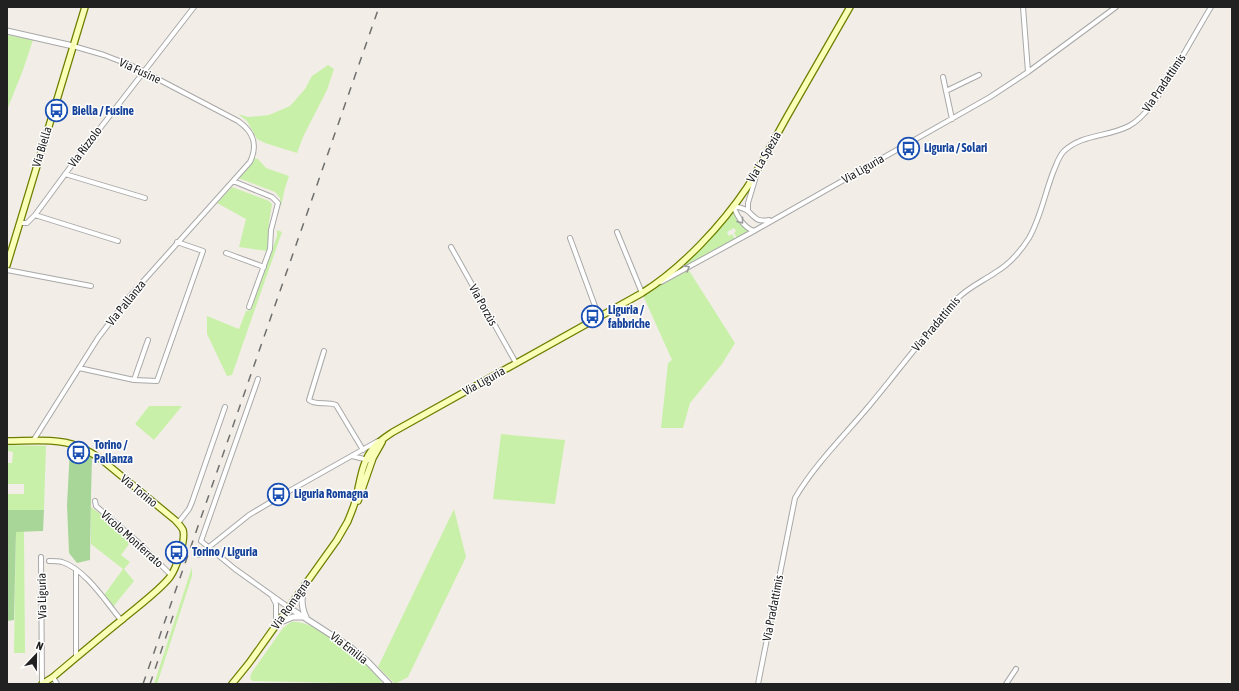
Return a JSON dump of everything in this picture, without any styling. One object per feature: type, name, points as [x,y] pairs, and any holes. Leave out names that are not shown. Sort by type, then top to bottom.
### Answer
[{"type":"main road","name":"Via Biella","points":[[7,265],[9,250],[20,223],[85,7]]},
{"type":"main road","name":"Via La Spezia","points":[[652,287],[679,265],[706,238],[733,206],[759,166],[850,7]]},
{"type":"main road","name":"Via Liguria","points":[[387,436],[652,287]]},
{"type":"main road","name":"Via Romagna","points":[[347,523],[366,460],[387,436]]},
{"type":"main road","name":"Via Torino","points":[[7,441],[55,441],[80,447],[102,460],[178,523]]},
{"type":"main road","name":"Via Romagna","points":[[232,684],[249,663],[337,540],[356,508],[373,451]]},
{"type":"main road","points":[[171,575],[183,540],[182,530],[178,523]]},
{"type":"main road","name":"Via Liguria","points":[[42,684],[53,677],[121,620],[171,575]]},
{"type":"street","name":"Via Rizzolo","points":[[20,223],[27,223],[35,215],[143,71],[194,7]]},
{"type":"street","points":[[1023,7],[1028,72]]},
{"type":"street","name":"Via Liguria","points":[[652,287],[990,97],[1028,72],[1116,7]]},
{"type":"street","name":"Via Pradattimis","points":[[758,684],[795,498],[803,485],[958,298],[968,289],[997,272],[1020,251],[1030,236],[1036,223],[1053,173],[1059,158],[1064,151],[1082,140],[1128,126],[1149,108],[1165,85],[1211,7]]},
{"type":"street","name":"Via Fusine","points":[[7,32],[73,46],[104,55],[143,71],[238,121],[246,127],[255,144]]},
{"type":"street","points":[[946,91],[980,75]]},
{"type":"street","points":[[943,77],[952,119]]},
{"type":"street","name":"Via Pallanza","points":[[33,441],[98,338],[130,296],[250,162],[255,144]]},
{"type":"street","points":[[748,212],[748,203],[759,166]]},
{"type":"street","name":"Via Rizzolo","points":[[65,174],[145,198]]},
{"type":"street","points":[[232,181],[272,197],[278,202],[271,230],[270,249],[249,307]]},
{"type":"street","points":[[733,206],[748,212],[751,216],[758,220],[767,221],[774,219]]},
{"type":"street","points":[[733,206],[744,225],[754,231]]},
{"type":"street","points":[[35,215],[118,241]]},
{"type":"street","points":[[617,232],[642,293]]},
{"type":"street","points":[[570,238],[600,317]]},
{"type":"street","points":[[79,368],[134,380],[157,381],[203,251],[178,242]]},
{"type":"street","name":"Via Porzùs","points":[[451,247],[516,363]]},
{"type":"street","points":[[226,253],[264,267]]},
{"type":"street","points":[[7,270],[91,286]]},
{"type":"street","points":[[134,380],[148,340]]},
{"type":"street","points":[[324,351],[309,400],[312,402],[332,403],[336,405],[363,450]]},
{"type":"street","points":[[208,548],[201,541],[258,379]]},
{"type":"street","points":[[178,523],[189,509],[192,502],[225,407]]},
{"type":"street","name":"Via Liguria","points":[[366,460],[387,436]]},
{"type":"street","name":"Via Liguria","points":[[199,555],[249,515],[363,450],[373,451]]},
{"type":"street","points":[[352,456],[366,460]]},
{"type":"street","name":"Vicolo Monferrato","points":[[95,501],[96,506],[139,543],[171,575]]},
{"type":"street","name":"Via Emilia","points":[[208,548],[288,607],[355,651],[389,684]]},
{"type":"street","name":"Via Liguria","points":[[41,557],[42,684]]},
{"type":"street","name":"Via Liguria","points":[[49,561],[62,562],[76,570],[90,582],[121,620]]},
{"type":"street","points":[[76,570],[76,657]]},
{"type":"street","points":[[272,595],[276,604],[276,624],[293,617],[306,618],[302,602],[305,584]]},
{"type":"street","points":[[1006,684],[1016,669]]},
{"type":"street","points":[[53,677],[57,684]]},
{"type":"green space","points":[[7,35],[33,40],[7,110]]},
{"type":"green space","points":[[328,65],[334,69],[327,90],[303,137],[297,153],[257,139],[247,121],[238,114],[248,117],[269,115],[290,106],[305,89],[312,76]]},
{"type":"green space","points":[[254,158],[258,159],[266,168],[289,176],[281,206],[280,198],[275,192],[238,178],[250,165]]},
{"type":"green space","points":[[232,187],[269,201],[272,204],[267,251],[239,247],[246,219],[217,203]]},
{"type":"green space","points":[[734,212],[740,224],[749,232],[737,238],[734,233],[736,231],[734,228],[727,232],[729,236],[732,234],[735,239],[677,272],[706,244]]},
{"type":"green space","points":[[277,230],[282,232],[232,375],[227,376],[207,334],[207,316],[239,329],[246,311],[251,310],[277,236]]},
{"type":"green space","points":[[688,269],[735,343],[722,364],[690,403],[683,428],[661,428],[668,363],[672,360],[642,293]]},
{"type":"green space","points":[[149,406],[182,406],[154,440],[135,424]]},
{"type":"green space","points":[[501,434],[565,440],[555,504],[493,499]]},
{"type":"green space","points":[[7,445],[46,446],[44,510],[7,510],[7,494],[24,494],[24,484],[7,484],[7,463],[12,463],[13,452],[7,451]]},
{"type":"green space","points":[[70,448],[92,457],[90,560],[77,563],[69,553],[67,505]]},
{"type":"green space","points":[[91,507],[118,527],[132,540],[121,555],[130,562],[124,569],[134,581],[113,607],[104,595],[123,569],[91,544]]},
{"type":"green space","points":[[454,509],[466,557],[408,677],[395,684],[378,667]]},
{"type":"green space","points":[[7,510],[44,510],[43,531],[16,532],[14,620],[7,621]]},
{"type":"green space","points":[[24,531],[25,653],[14,653],[16,532]]},
{"type":"green space","points":[[192,567],[192,576],[157,684],[154,684]]},
{"type":"green space","points":[[291,622],[311,626],[347,648],[380,679],[382,684],[252,681],[250,678],[252,672],[283,628]]},
{"type":"railway","points":[[143,684],[379,7]]},
{"type":"railway","points":[[150,684],[175,610]]},
{"type":"place","name":"Biella / Fusine","points":[[57,111]]},
{"type":"place","name":"Liguria / Solari","points":[[908,148]]},
{"type":"place","name":"Liguria / fabbriche","points":[[592,317]]},
{"type":"place","name":"Torino / Pallanza","points":[[79,452]]},
{"type":"place","name":"Liguria Romagna","points":[[278,494]]},
{"type":"place","name":"Torino / Liguria","points":[[177,552]]}]
